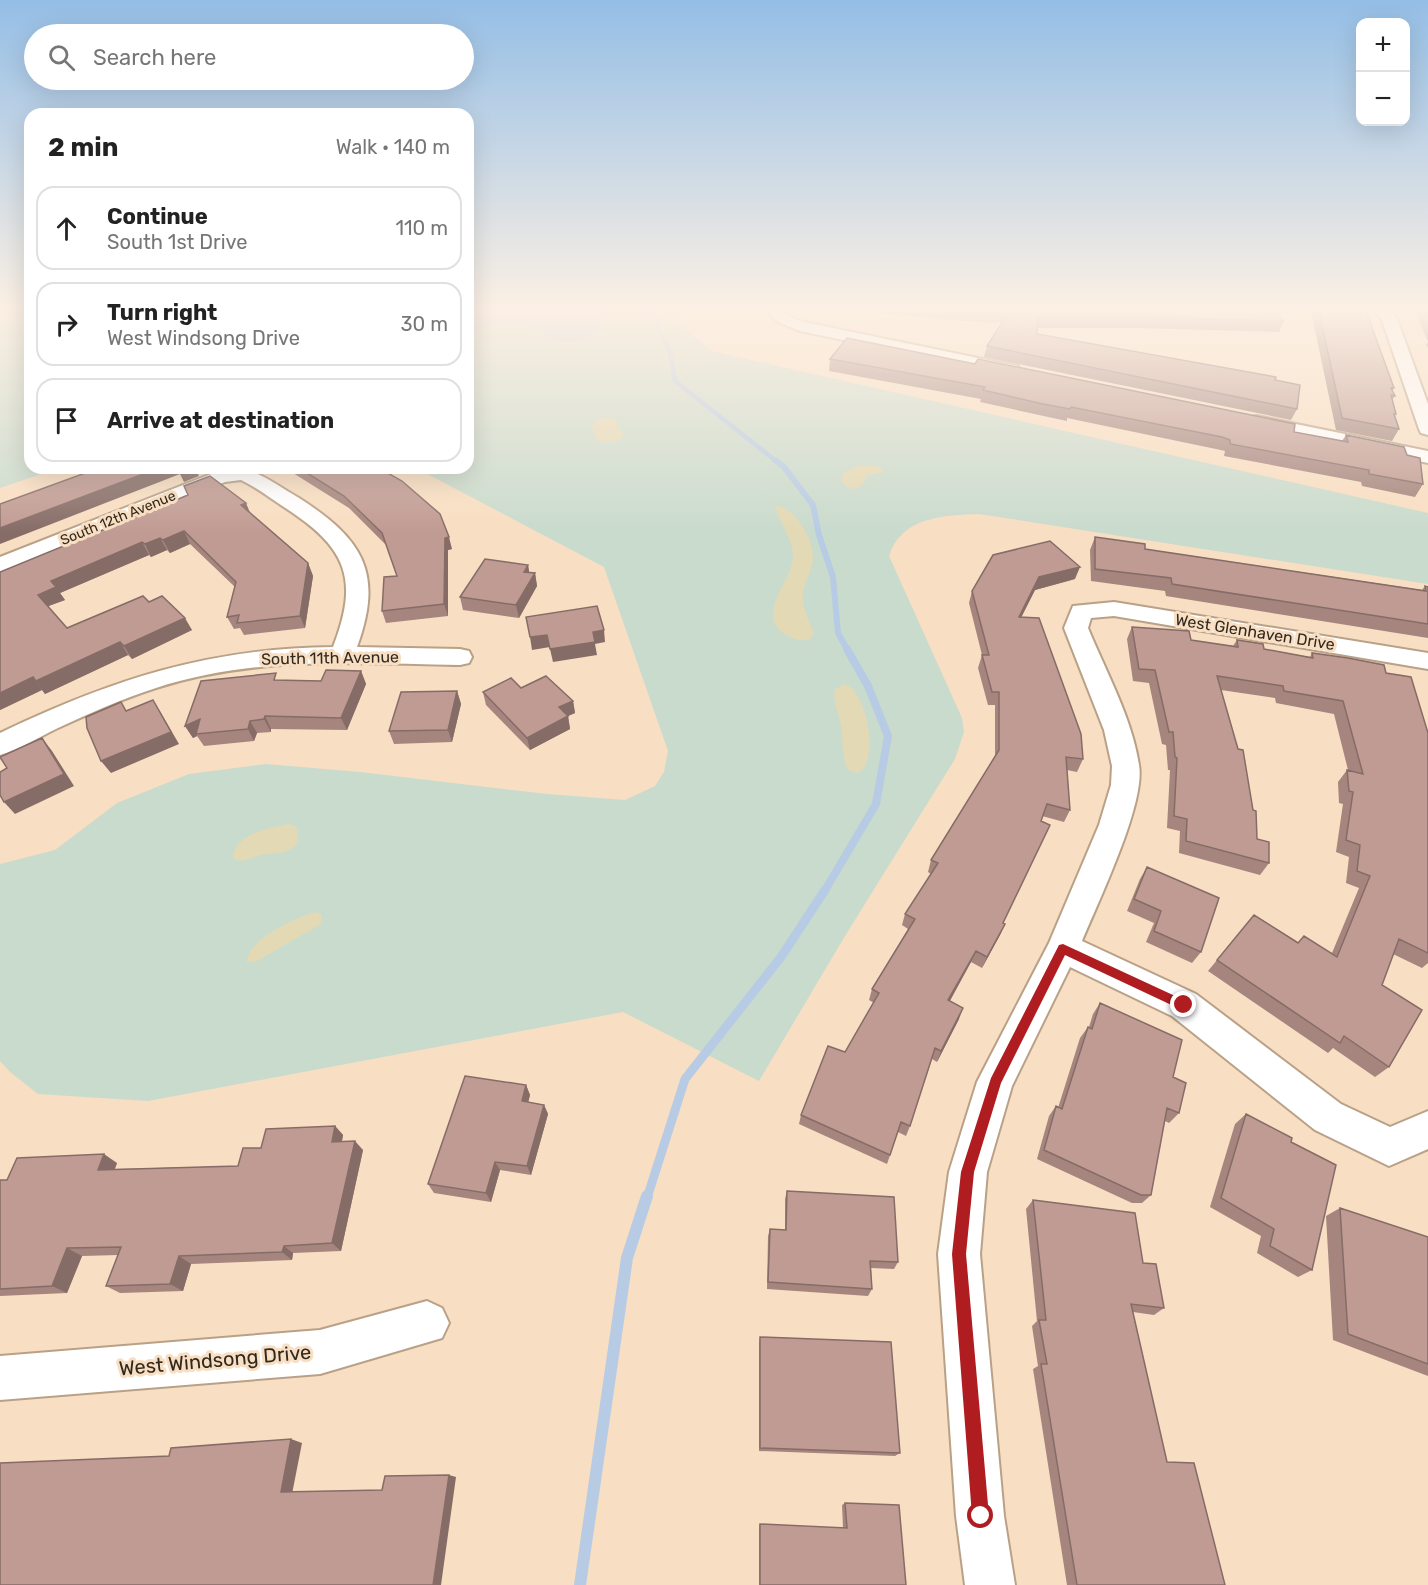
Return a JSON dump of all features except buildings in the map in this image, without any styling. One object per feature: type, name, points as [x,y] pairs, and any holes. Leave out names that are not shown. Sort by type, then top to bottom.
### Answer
[{"type":"street","points":[[1412,385],[1428,429]]},
{"type":"street","points":[[1242,418],[1428,457]]},
{"type":"street","name":"South 12th Avenue","points":[[0,566],[218,478],[233,474]]},
{"type":"street","name":"South 12th Avenue","points":[[240,474],[253,479],[312,515],[344,546],[354,567],[357,610],[342,656]]},
{"type":"street","name":"West Glenhaven Drive","points":[[1063,948],[1114,825],[1125,785],[1126,766],[1117,730],[1076,628],[1082,610],[1114,609],[1428,661]]},
{"type":"street","name":"South 11th Avenue","points":[[0,745],[49,721],[125,689],[200,668],[289,656],[460,657]]},
{"type":"street","points":[[990,1585],[981,1516],[959,1254],[968,1172],[995,1082],[1063,948],[1184,1005],[1328,1117],[1389,1147],[1428,1130]]},
{"type":"street","name":"West Windsong Drive","points":[[0,1378],[320,1352],[427,1323]]},
{"type":"green space","points":[[0,385],[24,385],[24,474],[41,474],[0,488]]},
{"type":"green space","points":[[474,385],[861,385],[1428,513],[1428,584],[979,514],[938,517],[903,533],[889,556],[962,718],[964,732],[955,759],[845,936],[759,1081],[623,1012],[148,1101],[38,1094],[0,1061],[0,864],[55,850],[117,803],[189,774],[266,764],[360,772],[547,794],[625,800],[655,786],[664,772],[668,751],[604,567],[427,474],[474,474]]},
{"type":"sand","points":[[611,418],[618,422],[618,427],[624,436],[615,442],[598,442],[591,425],[600,419]]},
{"type":"sand","points":[[873,465],[885,471],[867,476],[863,484],[851,489],[843,484],[841,480],[843,473],[858,466]]},
{"type":"sand","points":[[776,506],[783,507],[790,512],[802,525],[812,549],[813,561],[803,598],[814,634],[809,640],[789,637],[775,625],[774,605],[788,574],[793,553]]},
{"type":"sand","points":[[845,684],[853,689],[860,700],[868,728],[870,743],[868,756],[864,767],[857,773],[848,770],[846,765],[835,700],[835,689]]},
{"type":"sand","points":[[289,824],[296,826],[298,835],[293,847],[243,861],[233,858],[235,850],[246,837]]},
{"type":"sand","points":[[316,912],[322,915],[321,923],[316,927],[257,961],[247,963],[254,946],[263,938],[285,924]]},
{"type":"waterway","points":[[680,385],[776,461]]},
{"type":"waterway","points":[[775,460],[784,467],[813,505],[819,535],[833,577],[838,633],[848,651]]},
{"type":"waterway","points":[[824,892],[876,804],[888,736],[868,686],[847,649]]},
{"type":"waterway","points":[[647,1198],[685,1079],[781,957],[825,890]]},
{"type":"waterway","points":[[580,1585],[627,1258],[647,1196]]},
{"type":"route","points":[[981,1516],[959,1254],[968,1172],[995,1082],[1063,948],[1184,1005]]}]
